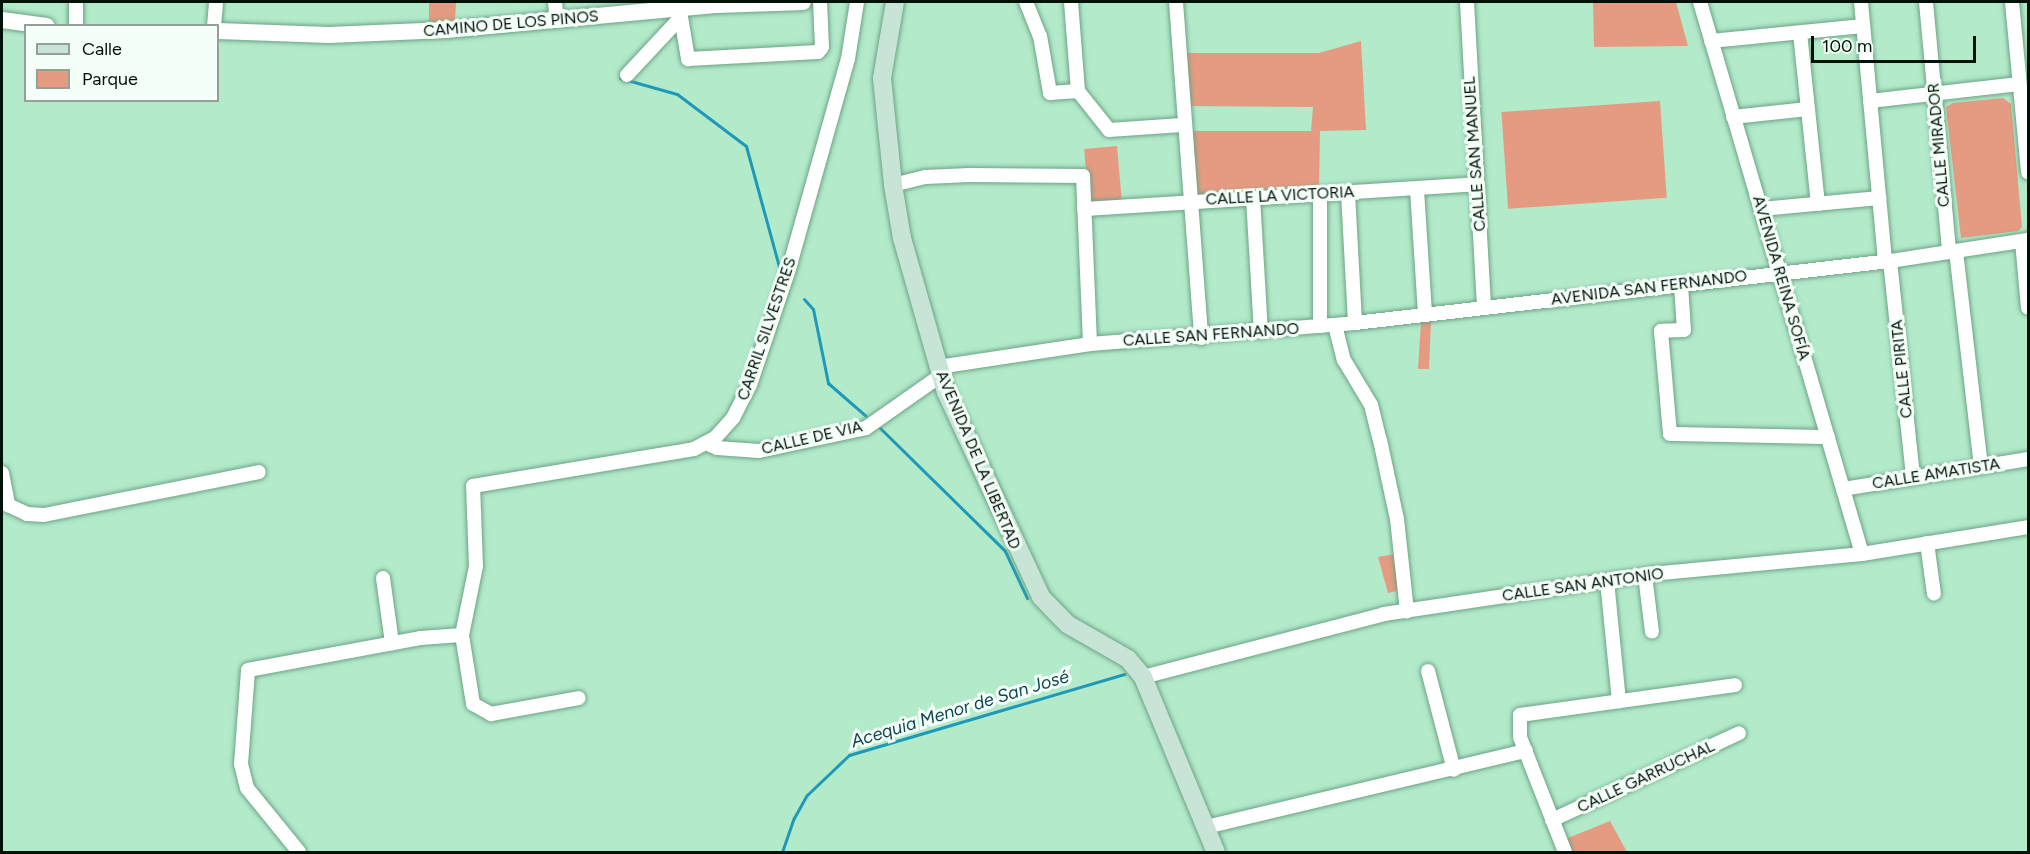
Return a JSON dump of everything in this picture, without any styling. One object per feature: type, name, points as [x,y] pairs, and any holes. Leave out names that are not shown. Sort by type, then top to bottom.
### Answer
[{"type":"main road","name":"AVENIDA DE LA LIBERTAD","points":[[894,2],[882,78],[893,185],[902,238],[939,371],[1041,597],[1067,624],[1128,659],[1143,677],[1216,852]]},
{"type":"street","points":[[76,2],[76,24]]},
{"type":"street","points":[[214,24],[216,2]]},
{"type":"street","points":[[555,2],[557,21]]},
{"type":"street","name":"CAMINO DE LOS PINOS","points":[[219,31],[338,35],[681,13],[803,2]]},
{"type":"street","points":[[681,13],[688,59],[818,52],[822,47],[820,2]]},
{"type":"street","name":"CARRIL SILVESTRES","points":[[462,635],[476,566],[473,486],[694,450],[734,418],[750,385],[829,133],[848,59],[857,2]]},
{"type":"street","points":[[1026,2],[1040,36],[1050,93],[1078,91]]},
{"type":"street","points":[[1071,2],[1078,91],[1108,130],[1182,125]]},
{"type":"street","points":[[1176,2],[1182,125],[1201,338]]},
{"type":"street","name":"CALLE SAN MANUEL","points":[[1467,2],[1484,307]]},
{"type":"street","name":"AVENIDA REINA SOFÍA","points":[[1700,2],[1862,554]]},
{"type":"street","name":"CALLE PIRITA","points":[[1861,2],[1879,198],[1913,477]]},
{"type":"street","name":"CALLE MIRADOR","points":[[1926,2],[1934,94],[1981,466]]},
{"type":"street","points":[[2012,2],[2028,172]]},
{"type":"street","points":[[627,75],[681,13]]},
{"type":"street","points":[[2,20],[31,24]]},
{"type":"street","points":[[1711,41],[1863,26]]},
{"type":"street","points":[[1800,33],[1818,204]]},
{"type":"street","points":[[1870,102],[2019,84]]},
{"type":"street","points":[[1733,117],[1808,109]]},
{"type":"street","points":[[893,185],[926,177],[958,175],[1083,176],[1090,344]]},
{"type":"street","name":"CALLE LA VICTORIA","points":[[1084,209],[1188,201],[1418,190],[1477,184]]},
{"type":"street","points":[[1418,190],[1425,314]]},
{"type":"street","points":[[1348,193],[1355,323]]},
{"type":"street","points":[[1320,194],[1320,326]]},
{"type":"street","points":[[1253,198],[1261,332]]},
{"type":"street","points":[[1761,209],[1879,198]]},
{"type":"street","points":[[2025,240],[2028,308]]},
{"type":"street","name":"AVENIDA SAN FERNANDO","points":[[1484,307],[1779,272],[1888,262],[2025,240]]},
{"type":"street","points":[[1681,285],[1684,330],[1661,331],[1670,434],[1828,437]]},
{"type":"street","name":"CALLE SAN FERNANDO","points":[[939,371],[1090,344],[1201,338],[1355,323],[1484,307]]},
{"type":"street","points":[[1335,325],[1344,360],[1371,405],[1380,440],[1396,519],[1407,611]]},
{"type":"street","name":"CALLE DE VIA","points":[[706,442],[717,448],[759,451],[866,428],[939,371]]},
{"type":"street","name":"CALLE AMATISTA","points":[[1843,489],[2028,459]]},
{"type":"street","points":[[2,473],[8,505],[27,514],[44,515],[259,472]]},
{"type":"street","name":"CALLE SAN ANTONIO","points":[[1143,677],[1407,611],[1645,575],[1862,554],[2028,527]]},
{"type":"street","points":[[1927,543],[1934,594]]},
{"type":"street","points":[[1645,575],[1652,632]]},
{"type":"street","points":[[383,578],[392,643]]},
{"type":"street","points":[[1607,581],[1619,701]]},
{"type":"street","points":[[299,852],[247,788],[241,764],[248,670],[392,643],[462,635],[473,704],[491,714],[579,698]]},
{"type":"street","points":[[1428,671],[1454,770]]},
{"type":"street","points":[[1565,852],[1526,751],[1520,716],[1735,685]]},
{"type":"street","name":"CALLE GARRUCHAL","points":[[1552,820],[1739,733]]},
{"type":"street","points":[[1206,827],[1454,770],[1526,751]]},
{"type":"green space","points":[[429,2],[456,2],[455,22],[429,25]]},
{"type":"green space","points":[[1593,2],[1676,2],[1688,46],[1594,47]]},
{"type":"green space","points":[[1361,41],[1366,130],[1320,131],[1319,192],[1190,199],[1185,131],[1311,131],[1313,107],[1185,106],[1181,53],[1319,53]]},
{"type":"green space","points":[[2003,98],[2011,104],[2022,227],[2018,231],[1961,238],[1946,107],[1953,103]]},
{"type":"green space","points":[[1660,101],[1667,198],[1508,209],[1501,112]]},
{"type":"green space","points":[[1117,146],[1122,204],[1089,207],[1084,149]]},
{"type":"green space","points":[[1426,319],[1431,322],[1429,369],[1418,369],[1421,322]]},
{"type":"green space","points":[[1395,554],[1400,590],[1388,593],[1378,557]]},
{"type":"green space","points":[[1610,821],[1627,852],[1566,852],[1563,840]]},
{"type":"waterway","points":[[620,78],[677,94],[746,146],[781,274]]},
{"type":"waterway","points":[[804,299],[813,309],[828,383],[866,416]]},
{"type":"waterway","points":[[880,428],[1005,551],[1027,598]]},
{"type":"waterway","name":"Acequia Menor de San José","points":[[782,852],[794,818],[807,795],[849,755],[1124,674]]}]
